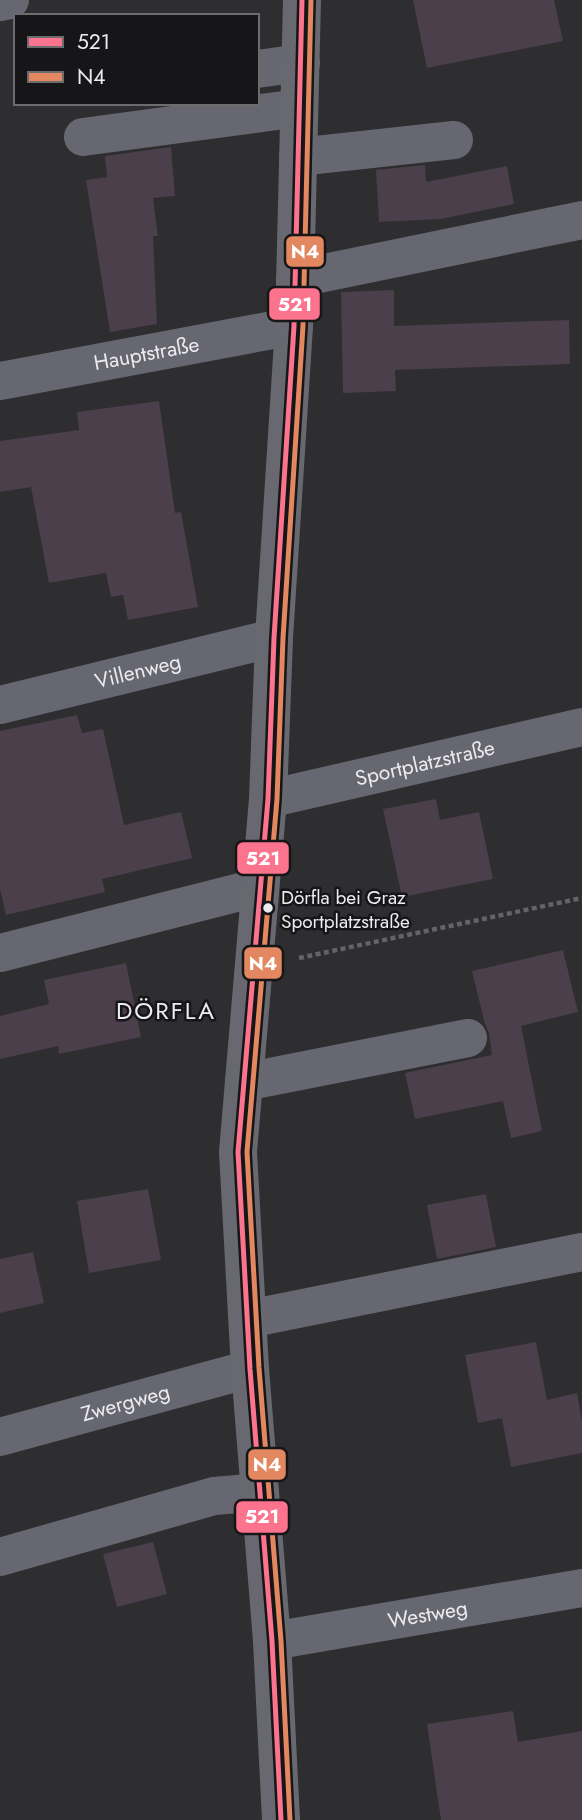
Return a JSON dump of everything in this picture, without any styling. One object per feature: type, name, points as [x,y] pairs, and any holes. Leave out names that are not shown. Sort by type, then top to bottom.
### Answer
[{"type":"main road","points":[[281,1820],[272,1641],[250,1369],[238,1152],[268,799],[274,638],[294,326],[302,0]]},
{"type":"street","points":[[0,2],[10,0]]},
{"type":"street","points":[[259,69],[301,63]]},
{"type":"street","points":[[83,137],[299,108]]},
{"type":"street","points":[[298,157],[454,140]]},
{"type":"street","points":[[295,279],[582,220]]},
{"type":"street","name":"Hauptstraße","points":[[0,381],[294,326]]},
{"type":"street","name":"Villenweg","points":[[0,705],[274,638]]},
{"type":"street","name":"Sportplatzstraße","points":[[268,799],[582,727]]},
{"type":"street","points":[[0,953],[260,887]]},
{"type":"street","points":[[244,1082],[468,1038]]},
{"type":"street","points":[[248,1319],[582,1252]]},
{"type":"street","name":"Zwergweg","points":[[0,1437],[250,1369]]},
{"type":"street","points":[[0,1557],[214,1496],[260,1492]]},
{"type":"street","name":"Westweg","points":[[272,1641],[582,1588]]},
{"type":"path","points":[[252,968],[582,898]]},
{"type":"building","points":[[413,0],[554,0],[563,41],[427,68]]},
{"type":"building","points":[[171,147],[175,196],[153,198],[158,236],[153,236],[157,324],[110,332],[86,180],[107,177],[105,156]]},
{"type":"building","points":[[425,165],[426,182],[507,166],[514,204],[441,219],[379,222],[376,170]]},
{"type":"building","points":[[394,290],[394,326],[569,320],[570,364],[395,370],[396,391],[343,393],[341,292]]},
{"type":"building","points":[[159,401],[175,513],[181,512],[198,607],[128,620],[123,595],[111,597],[106,573],[49,583],[31,487],[0,492],[0,441],[79,430],[77,412]]},
{"type":"building","points":[[77,715],[82,733],[103,729],[124,825],[181,812],[192,858],[102,879],[105,892],[6,915],[0,889],[0,731]]},
{"type":"building","points":[[436,799],[440,820],[479,812],[493,879],[402,897],[383,809]]},
{"type":"building","points":[[563,950],[578,1012],[521,1026],[542,1131],[511,1138],[503,1101],[415,1119],[405,1073],[492,1055],[489,1033],[472,971]]},
{"type":"building","points":[[126,963],[141,1037],[59,1054],[58,1046],[0,1059],[0,1016],[49,1004],[44,980]]},
{"type":"building","points":[[148,1189],[161,1260],[89,1273],[77,1201]]},
{"type":"building","points":[[486,1194],[496,1247],[437,1259],[427,1205]]},
{"type":"building","points":[[33,1252],[44,1303],[0,1313],[0,1259]]},
{"type":"building","points":[[536,1342],[547,1400],[577,1393],[582,1421],[582,1453],[511,1467],[502,1418],[478,1423],[465,1355]]},
{"type":"building","points":[[153,1542],[167,1594],[117,1607],[103,1554]]},
{"type":"building","points":[[513,1711],[518,1742],[582,1731],[582,1820],[441,1820],[427,1724]]},
{"type":"transit line","name":"521","points":[[281,1820],[272,1641],[250,1369],[238,1152],[268,799],[274,638],[294,326],[302,0]]},
{"type":"transit line","name":"N4","points":[[290,1820],[281,1641],[259,1368],[247,1152],[277,799],[283,638],[303,326],[311,0]]},
{"type":"place","name":"Dörfla bei Graz Sportplatzstraße","points":[[268,908]]},
{"type":"district","name":"DÖRFLA","points":[[166,1011]]}]
